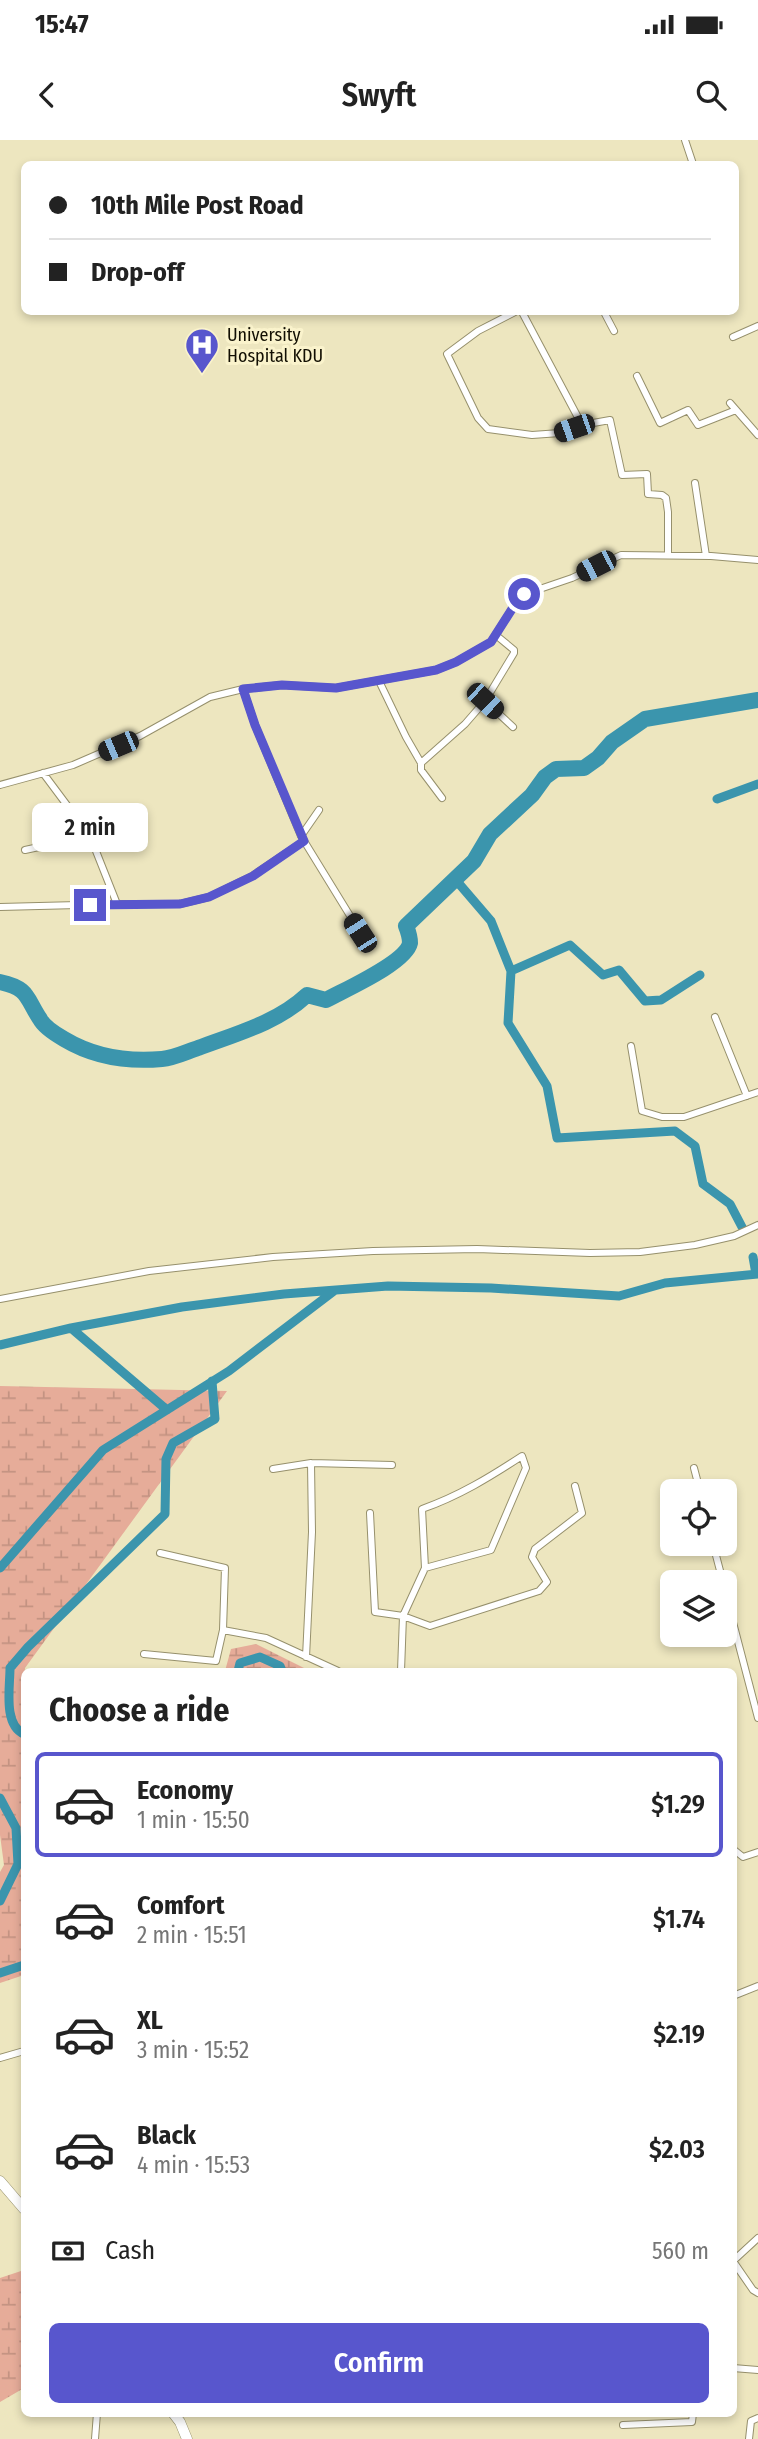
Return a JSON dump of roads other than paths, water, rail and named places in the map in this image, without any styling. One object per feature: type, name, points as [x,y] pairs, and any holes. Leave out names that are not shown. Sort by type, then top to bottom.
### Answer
[{"type":"street","points":[[685,140],[692,161]]},
{"type":"street","points":[[509,315],[478,331],[447,354],[478,418],[488,429],[532,435],[560,433],[582,425],[610,420],[622,475],[647,474],[648,494],[666,498],[668,555]]},
{"type":"street","points":[[525,315],[582,425]]},
{"type":"street","points":[[606,315],[614,331]]},
{"type":"street","points":[[733,337],[758,326]]},
{"type":"street","points":[[637,376],[660,423],[688,410],[698,425],[736,410]]},
{"type":"street","points":[[730,403],[758,435]]},
{"type":"street","points":[[695,482],[706,556]]},
{"type":"street","points":[[0,785],[73,765],[140,736],[210,697],[243,689],[282,685],[336,688],[436,670],[477,652],[496,636],[519,598],[532,590],[572,578],[621,555],[706,556],[758,560]]},
{"type":"street","points":[[421,763],[465,724],[485,701],[514,653],[514,650],[496,636]]},
{"type":"street","points":[[379,681],[405,737],[421,763],[421,770],[442,798]]},
{"type":"street","points":[[243,689],[255,725],[303,839],[360,933]]},
{"type":"street","points":[[485,701],[513,727]]},
{"type":"street","points":[[43,774],[90,836],[117,904]]},
{"type":"street","points":[[0,907],[180,904],[209,897],[253,876],[303,839],[319,810]]},
{"type":"street","points":[[25,850],[90,836]]},
{"type":"street","points":[[715,1017],[747,1096]]},
{"type":"street","points":[[631,1046],[642,1111],[662,1117],[684,1117],[758,1093]]},
{"type":"street","points":[[0,1299],[149,1272],[273,1256],[477,1249],[640,1252],[695,1245],[734,1236],[758,1225]]},
{"type":"street","points":[[401,1668],[403,1616],[425,1568],[422,1509],[445,1501],[484,1481],[522,1456],[526,1468],[491,1550],[425,1568]]},
{"type":"street","points":[[306,1657],[312,1532],[311,1463]]},
{"type":"street","points":[[273,1469],[311,1463],[392,1465]]},
{"type":"street","points":[[694,1468],[697,1479]]},
{"type":"street","points":[[370,1513],[376,1612],[403,1616],[430,1626],[539,1591],[547,1582],[532,1557],[535,1549],[582,1513],[575,1486]]},
{"type":"street","points":[[144,1654],[216,1661],[223,1630],[225,1568],[160,1553]]},
{"type":"street","points":[[223,1630],[266,1638],[331,1668]]},
{"type":"street","points":[[737,1638],[758,1718]]},
{"type":"street","points":[[737,1852],[743,1857],[758,1852]]},
{"type":"street","points":[[737,1994],[758,1986]]},
{"type":"street","points":[[0,2058],[21,2051]]},
{"type":"street","points":[[0,2181],[21,2206]]},
{"type":"street","points":[[737,2257],[758,2238]]},
{"type":"street","points":[[737,2267],[758,2293]]},
{"type":"street","points":[[737,2368],[758,2370]]},
{"type":"street","points":[[95,2439],[97,2417]]},
{"type":"street","points":[[175,2417],[187,2439]]},
{"type":"street","points":[[623,2425],[692,2422],[693,2417]]},
{"type":"street","points":[[749,2439],[751,2421],[758,2418]]},
{"type":"waterway","points":[[0,982],[22,991],[42,1022],[54,1033],[87,1050],[137,1060],[180,1055],[269,1020],[307,995],[326,1000],[398,959],[410,943],[406,926],[474,861],[490,834],[556,769],[584,768],[598,758],[612,742],[645,719],[758,700]]},
{"type":"waterway","points":[[717,799],[758,784]]},
{"type":"waterway","points":[[455,879],[491,921],[511,971],[508,1023],[547,1086],[557,1138],[675,1131],[695,1146],[703,1184],[730,1204],[742,1227]]},
{"type":"waterway","points":[[511,971],[570,945],[603,975],[619,970],[645,1001],[661,1000],[700,975]]},
{"type":"waterway","points":[[753,1257],[756,1274]]},
{"type":"waterway","points":[[0,1345],[71,1328],[182,1307],[284,1294],[388,1286],[491,1288],[619,1296],[665,1283],[758,1274]]},
{"type":"waterway","points":[[0,1568],[103,1450],[229,1371],[334,1291]]},
{"type":"waterway","points":[[71,1328],[167,1410]]},
{"type":"waterway","points":[[21,1732],[13,1723],[10,1714],[10,1668],[28,1647],[165,1514],[166,1459],[173,1443],[215,1419],[212,1381]]},
{"type":"waterway","points":[[239,1668],[240,1663],[260,1657],[281,1668]]},
{"type":"waterway","points":[[0,1798],[16,1828],[18,1864],[0,1901]]},
{"type":"waterway","points":[[0,1973],[21,1966]]},
{"type":"place","name":"University Hospital KDU","points":[[202,375]]}]
